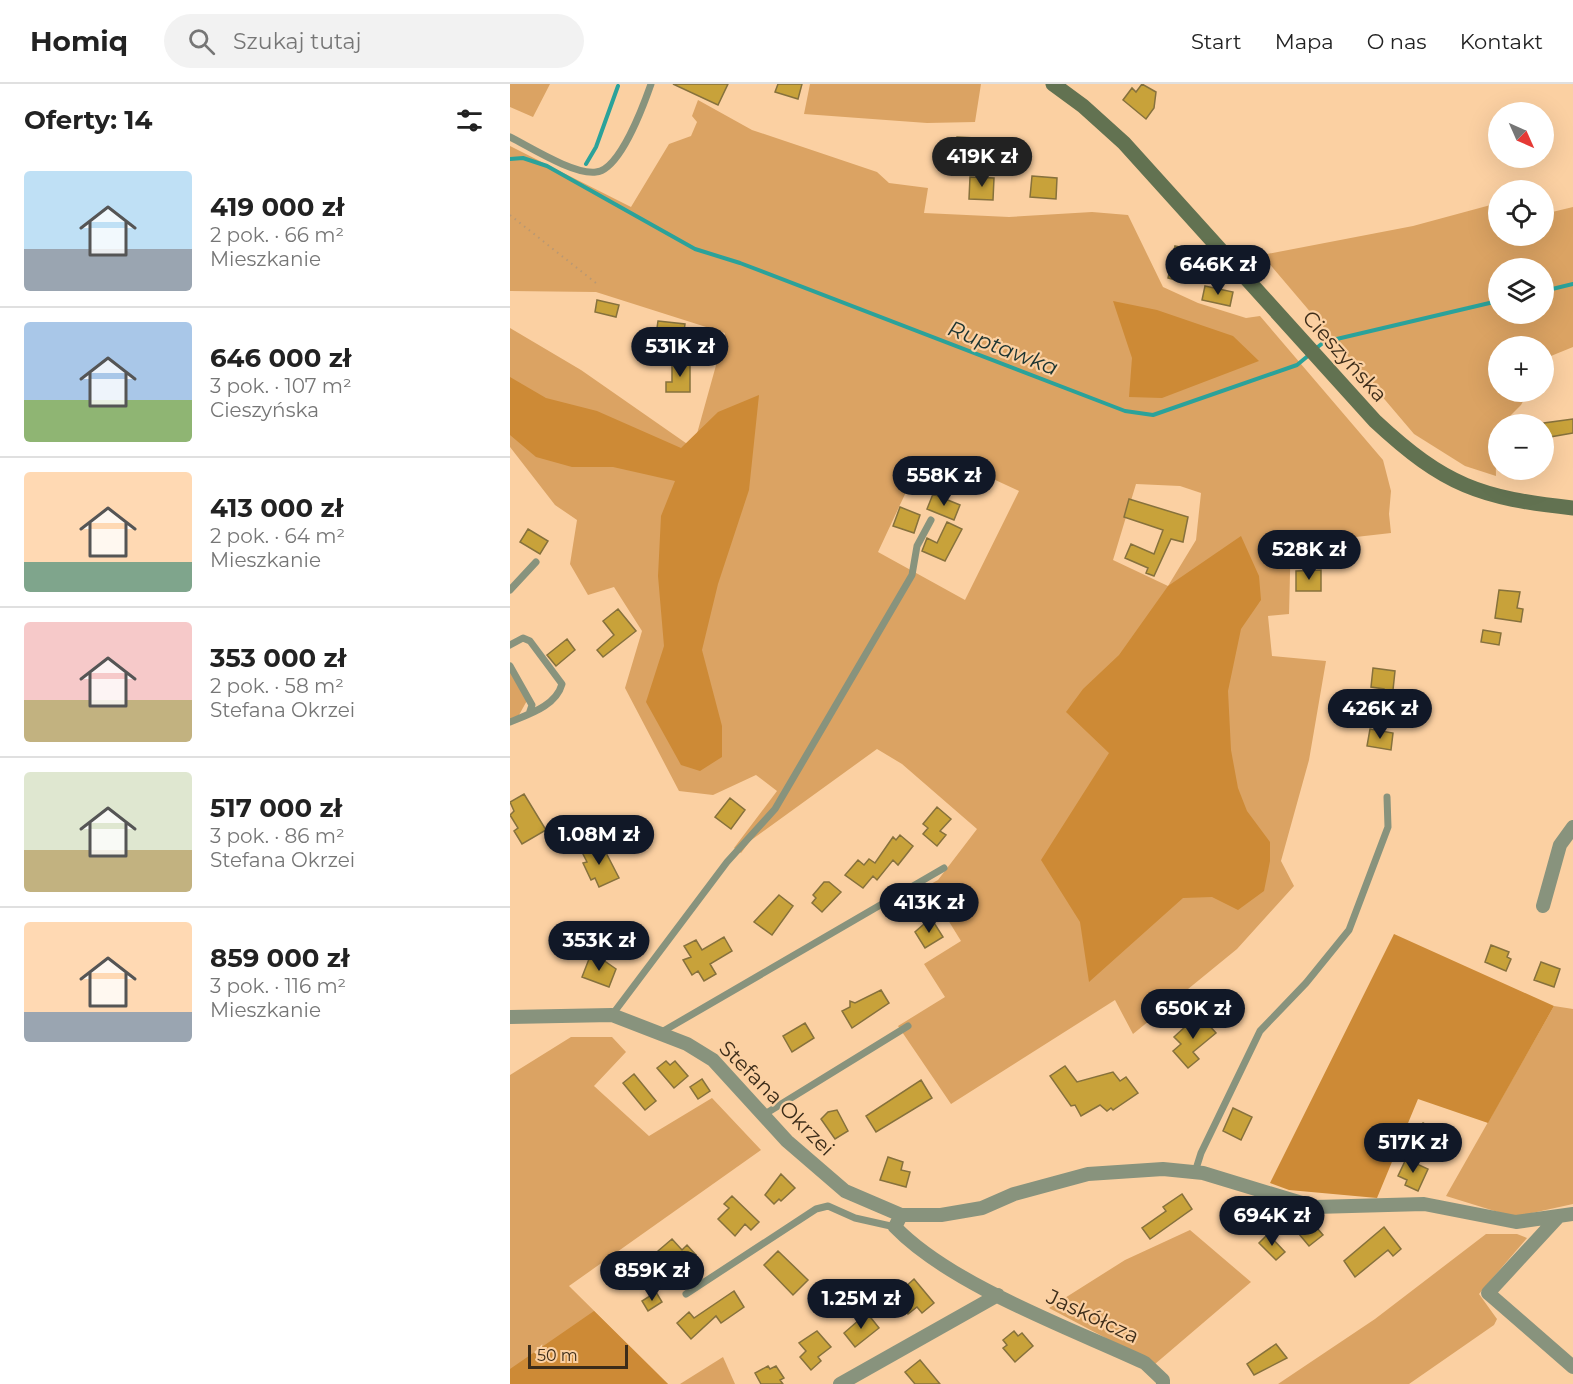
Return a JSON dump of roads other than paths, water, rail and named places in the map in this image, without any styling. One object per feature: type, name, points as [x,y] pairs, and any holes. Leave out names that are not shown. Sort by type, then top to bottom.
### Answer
[{"type":"main road","name":"Cieszyńska","points":[[1053,84],[1083,106],[1132,151],[1376,421],[1404,448],[1453,482],[1519,502],[1573,508]]},
{"type":"street","points":[[1542,906],[1560,845],[1573,827]]},
{"type":"street","name":"Stefana Okrzei","points":[[510,1017],[612,1016],[687,1044],[713,1060],[765,1114],[787,1142],[844,1191],[898,1221],[982,1208],[1014,1194],[1088,1174],[1163,1169],[1195,1172],[1315,1207],[1424,1204],[1516,1222],[1566,1215]]},
{"type":"street","points":[[1566,1215],[1488,1293],[1573,1367]]},
{"type":"street","name":"Jaskółcza","points":[[898,1221],[916,1248],[998,1295],[1145,1363],[1163,1380],[1163,1384]]},
{"type":"street","points":[[840,1384],[998,1295]]},
{"type":"lane","points":[[510,137],[573,168],[596,172],[608,168],[638,121],[651,84]]},
{"type":"lane","points":[[612,1016],[727,862],[775,809],[912,575],[917,546],[931,520]]},
{"type":"lane","points":[[510,590],[536,562]]},
{"type":"lane","points":[[510,645],[523,638],[530,641],[562,684],[559,694],[529,714],[510,722]]},
{"type":"lane","points":[[510,666],[532,705],[529,714]]},
{"type":"lane","points":[[1195,1172],[1201,1153],[1260,1031],[1306,983],[1349,930],[1388,827],[1387,797]]},
{"type":"lane","points":[[660,1033],[944,868]]},
{"type":"lane","points":[[765,1114],[909,1026]]},
{"type":"lane","points":[[687,1294],[816,1209],[828,1206],[855,1218],[898,1221]]},
{"type":"waterway","points":[[586,164],[596,147],[618,86]]},
{"type":"waterway","name":"Ruptawka","points":[[510,159],[523,158],[547,166],[695,249],[740,263],[1125,411],[1153,415],[1297,365],[1309,355]]},
{"type":"waterway","name":"Ruptawka","points":[[1554,289],[1573,284]]},
{"type":"waterway","name":"Ruptawka","points":[[1314,350],[1324,342],[1488,303]]}]
